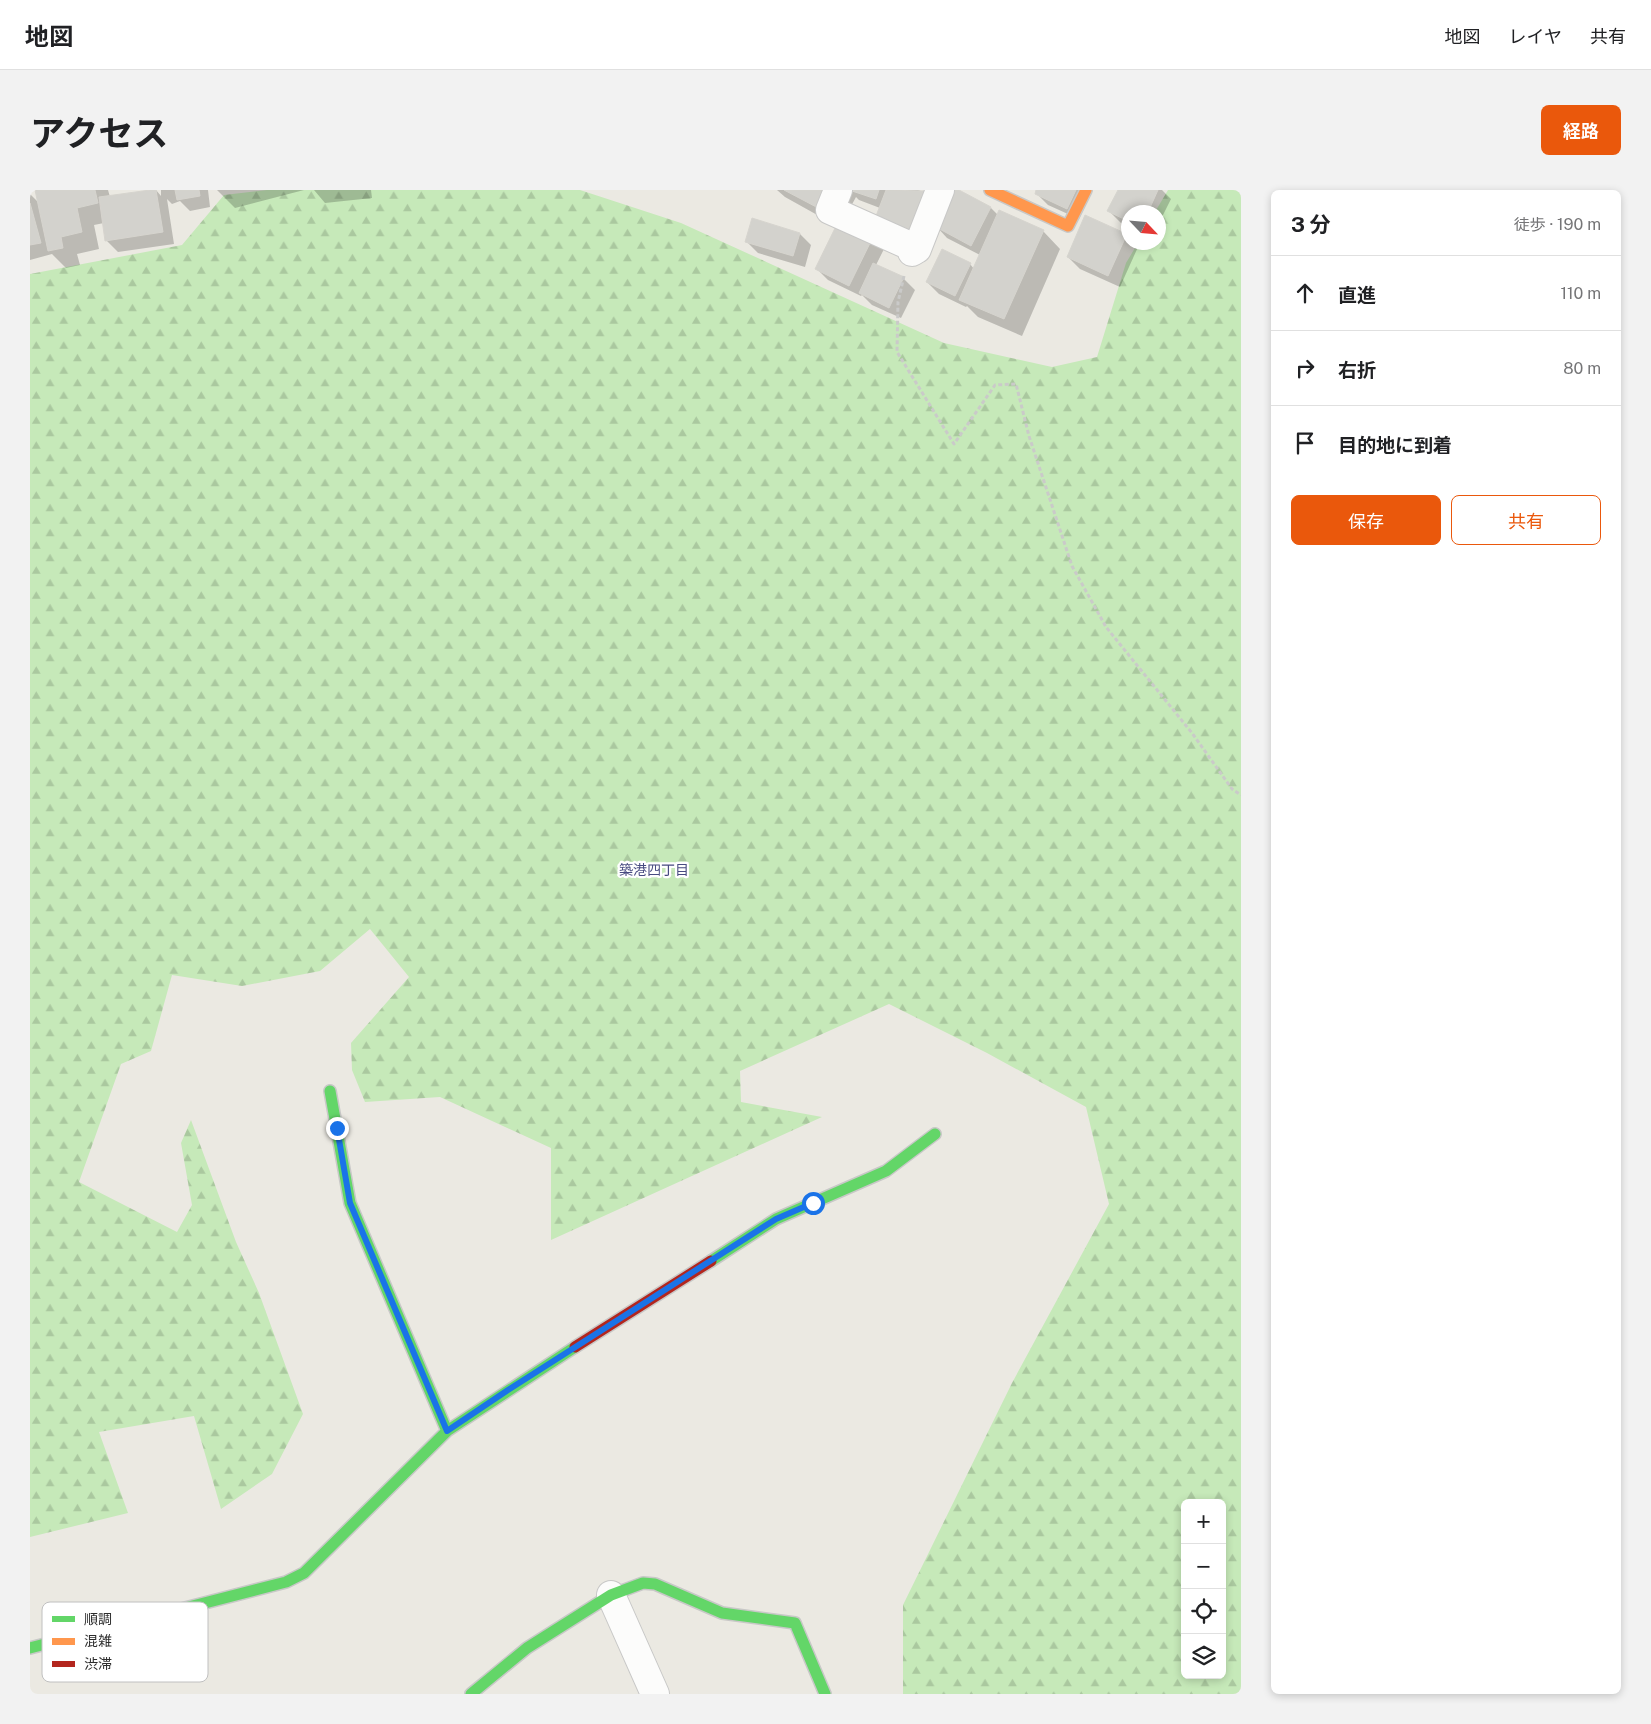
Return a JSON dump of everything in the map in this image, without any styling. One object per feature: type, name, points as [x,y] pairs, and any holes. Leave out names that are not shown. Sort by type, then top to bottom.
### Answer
[{"type":"street","points":[[838,190],[830,210],[914,251],[940,190]]},
{"type":"street","points":[[990,190],[1068,226],[1086,190]]},
{"type":"street","points":[[330,1091],[350,1203],[447,1431]]},
{"type":"street","points":[[208,1602],[276,1585],[304,1573],[447,1431],[776,1219],[886,1171],[935,1134]]},
{"type":"street","points":[[471,1694],[527,1648],[611,1595],[643,1583],[655,1584],[722,1613],[795,1623],[825,1694]]},
{"type":"street","points":[[611,1595],[655,1694]]},
{"type":"path","points":[[914,251],[904,277],[898,302],[896,352],[954,444],[995,384],[1016,384],[1029,436],[1072,566],[1106,627],[1192,733],[1232,789],[1241,795]]},
{"type":"green space","points":[[267,190],[580,190],[681,223],[944,343],[1052,367],[1097,357],[1126,263],[1134,250],[1166,250],[1166,205],[1159,205],[1168,190],[1241,190],[1241,1694],[903,1694],[903,1605],[1012,1383],[1109,1204],[1086,1107],[987,1053],[889,1004],[740,1071],[741,1102],[822,1117],[551,1240],[551,1148],[440,1097],[365,1102],[352,1070],[351,1043],[409,977],[370,929],[320,971],[242,986],[172,975],[151,1051],[121,1064],[79,1182],[177,1232],[192,1205],[181,1143],[191,1120],[236,1242],[259,1293],[303,1414],[272,1474],[221,1509],[194,1416],[99,1432],[128,1513],[30,1537],[30,274],[182,245],[224,195]]},
{"type":"building","points":[[35,190],[95,190],[98,203],[77,208],[82,232],[61,237],[63,248],[48,251]]},
{"type":"building","points":[[156,190],[163,232],[105,241],[99,197]]},
{"type":"building","points":[[175,190],[199,190],[200,196],[177,200]]},
{"type":"building","points":[[784,190],[833,190],[822,210]]},
{"type":"building","points":[[849,190],[879,190],[876,199]]},
{"type":"building","points":[[886,190],[924,191],[909,229],[876,216]]},
{"type":"building","points":[[953,190],[959,190],[991,207],[971,246],[934,226]]},
{"type":"building","points":[[1036,190],[1076,190],[1067,209],[1035,194]]},
{"type":"building","points":[[1118,190],[1158,190],[1151,205],[1121,205],[1121,218],[1107,211]]},
{"type":"building","points":[[30,203],[41,243],[30,245]]},
{"type":"building","points":[[999,210],[1044,230],[1004,319],[959,300]]},
{"type":"building","points":[[1085,215],[1121,231],[1121,247],[1108,276],[1067,257]]},
{"type":"building","points":[[752,218],[800,233],[793,256],[745,242]]},
{"type":"building","points":[[839,220],[873,237],[849,286],[815,269]]},
{"type":"building","points":[[942,249],[971,263],[955,296],[926,282]]},
{"type":"building","points":[[873,263],[904,277],[889,308],[859,293]]},
{"type":"traffic: fast","points":[[330,1091],[350,1203],[447,1431]]},
{"type":"traffic: fast","points":[[711,1261],[776,1219],[886,1171],[935,1134]]},
{"type":"traffic: fast","points":[[208,1602],[286,1582],[304,1573],[447,1431],[575,1347]]},
{"type":"traffic: fast","points":[[471,1694],[527,1648],[611,1595],[643,1583],[655,1584],[722,1613],[795,1623],[825,1694]]},
{"type":"traffic: fast","points":[[30,1648],[42,1645]]},
{"type":"traffic: slow","points":[[990,190],[1068,226],[1086,190]]},
{"type":"traffic: jam","points":[[575,1347],[711,1261]]},
{"type":"district","name":"築港四丁目","points":[[654,870]]},
{"type":"route","points":[[337,1128],[350,1203],[447,1431],[776,1219],[813,1203]]}]
